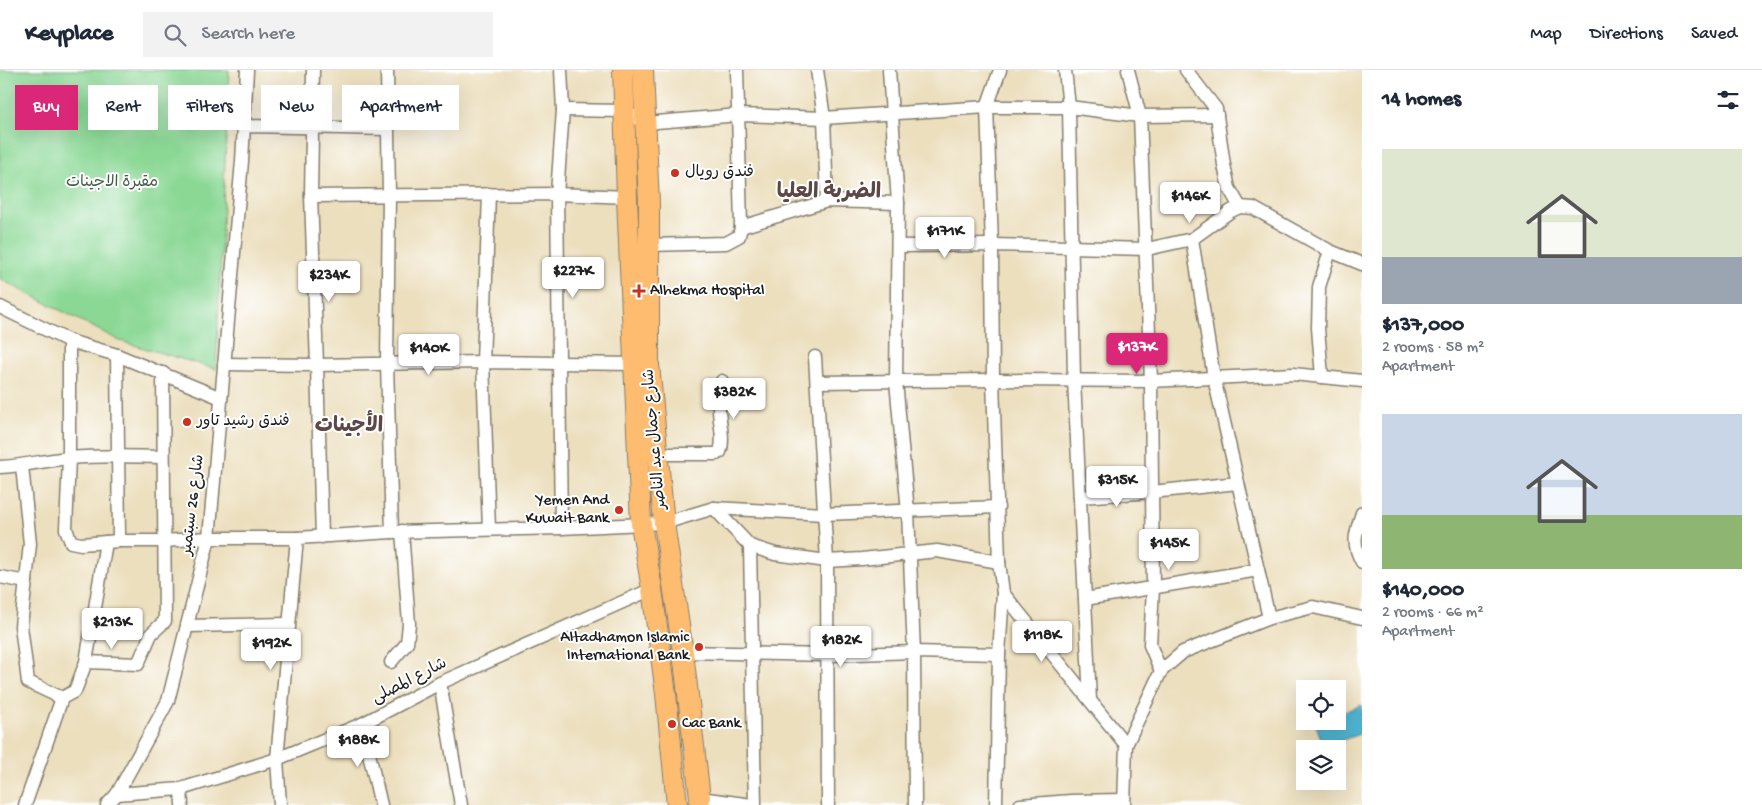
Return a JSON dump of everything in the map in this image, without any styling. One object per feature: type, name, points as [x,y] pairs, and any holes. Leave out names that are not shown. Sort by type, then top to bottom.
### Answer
[{"type":"main road","name":"شارع جمال عبد الناصر","points":[[623,70],[641,524],[652,589],[667,704],[677,805]]},
{"type":"main road","name":"شارع جمال عبد الناصر","points":[[643,70],[649,204],[649,364],[664,523],[683,652],[699,802]]},
{"type":"street","name":"شارع 26 سبتمبر","points":[[246,85],[247,70]]},
{"type":"street","points":[[313,70],[313,85]]},
{"type":"street","points":[[387,70],[387,85]]},
{"type":"street","points":[[561,70],[563,110],[558,194],[561,528]]},
{"type":"street","points":[[648,245],[726,242],[739,236],[741,227],[737,70]]},
{"type":"street","points":[[817,70],[824,118],[826,201]]},
{"type":"street","points":[[889,70],[899,246],[896,381],[908,512],[914,652],[915,805]]},
{"type":"street","points":[[996,805],[999,654],[1003,593],[999,562],[993,380],[992,245],[987,107],[1000,70]]},
{"type":"street","points":[[1065,70],[1069,107],[1074,380],[1090,700]]},
{"type":"street","points":[[1128,70],[1140,116],[1147,249],[1151,381],[1153,588],[1150,645],[1161,671]]},
{"type":"street","points":[[1186,70],[1216,109],[1229,188],[1240,207]]},
{"type":"street","points":[[563,110],[624,111],[645,123],[739,115],[824,118],[891,115],[987,107],[1069,107],[1140,116],[1217,115]]},
{"type":"street","name":"شارع 26 سبتمبر","points":[[107,805],[117,794],[168,701],[209,538],[242,161],[243,130]]},
{"type":"street","points":[[312,130],[311,196],[318,365],[322,537]]},
{"type":"street","points":[[388,130],[387,364],[397,531],[409,624],[407,643],[391,662]]},
{"type":"street","points":[[488,529],[483,362],[489,194]]},
{"type":"street","points":[[311,196],[558,194],[627,197]]},
{"type":"street","points":[[741,227],[826,201],[898,203]]},
{"type":"street","points":[[899,246],[992,245],[1147,249],[1192,239],[1240,207],[1253,208],[1330,251],[1362,264]]},
{"type":"street","points":[[1192,239],[1214,378],[1269,618]]},
{"type":"street","points":[[1322,377],[1318,328],[1319,287],[1330,251]]},
{"type":"street","points":[[0,307],[69,341],[117,355],[222,398]]},
{"type":"street","points":[[69,341],[69,458],[66,529],[71,542],[81,544],[113,541],[296,538],[397,531],[561,528],[664,523],[714,508],[824,514],[998,507]]},
{"type":"street","points":[[25,805],[62,698],[75,691],[86,662],[113,541],[119,456],[117,355]]},
{"type":"street","points":[[815,357],[827,561],[828,805]]},
{"type":"street","points":[[224,364],[318,365],[483,362],[634,364]]},
{"type":"street","points":[[86,662],[138,664],[151,634],[165,620],[164,373]]},
{"type":"street","points":[[817,382],[1151,381],[1293,374],[1362,381]]},
{"type":"street","points":[[657,454],[716,454],[720,452],[722,446],[719,408],[722,381]]},
{"type":"street","points":[[0,467],[22,466],[69,458],[163,457]]},
{"type":"street","points":[[22,466],[30,544],[21,626],[28,682],[62,698]]},
{"type":"street","points":[[1080,497],[1238,483]]},
{"type":"street","points":[[714,508],[750,546],[775,554],[827,561],[937,551],[999,562]]},
{"type":"street","points":[[1362,513],[1354,537],[1356,551],[1362,562]]},
{"type":"street","points":[[280,805],[277,759],[296,538]]},
{"type":"street","points":[[699,802],[753,805],[750,546]]},
{"type":"street","points":[[1085,599],[1258,570]]},
{"type":"street","points":[[0,577],[26,582]]},
{"type":"street","name":"شارع المصلى","points":[[117,794],[181,789],[277,759],[362,724],[440,683],[652,589]]},
{"type":"street","points":[[1003,593],[1126,745]]},
{"type":"street","points":[[1020,805],[1123,802],[1126,745],[1161,671],[1183,652],[1269,618],[1313,607],[1358,614]]},
{"type":"street","points":[[187,626],[288,624]]},
{"type":"street","points":[[683,652],[828,655],[914,652],[999,654]]},
{"type":"street","points":[[440,683],[461,805]]},
{"type":"street","points":[[362,724],[381,805]]},
{"type":"street","points":[[181,789],[182,805]]},
{"type":"green space","name":"مقبرة الاجينات","points":[[0,70],[229,70],[228,85],[168,85],[168,130],[226,130],[216,369],[120,341],[0,279]]},
{"type":"water","points":[[1362,705],[1362,733],[1343,740],[1321,740],[1318,730],[1346,730],[1346,711]]},
{"type":"place","name":"فندق رويال","points":[[675,173]]},
{"type":"place","name":"Alhekma Hospital","points":[[639,291]]},
{"type":"place","name":"فندق رشيد تاور","points":[[187,422]]},
{"type":"place","name":"Yemen And Kuwait Bank","points":[[619,510]]},
{"type":"place","name":"Altadhamon Islamic International Bank","points":[[699,647]]},
{"type":"place","name":"Cac Bank","points":[[672,724]]},
{"type":"district","name":"الضربة العليا","points":[[829,193]]},
{"type":"district","name":"الأجينات","points":[[349,427]]}]
